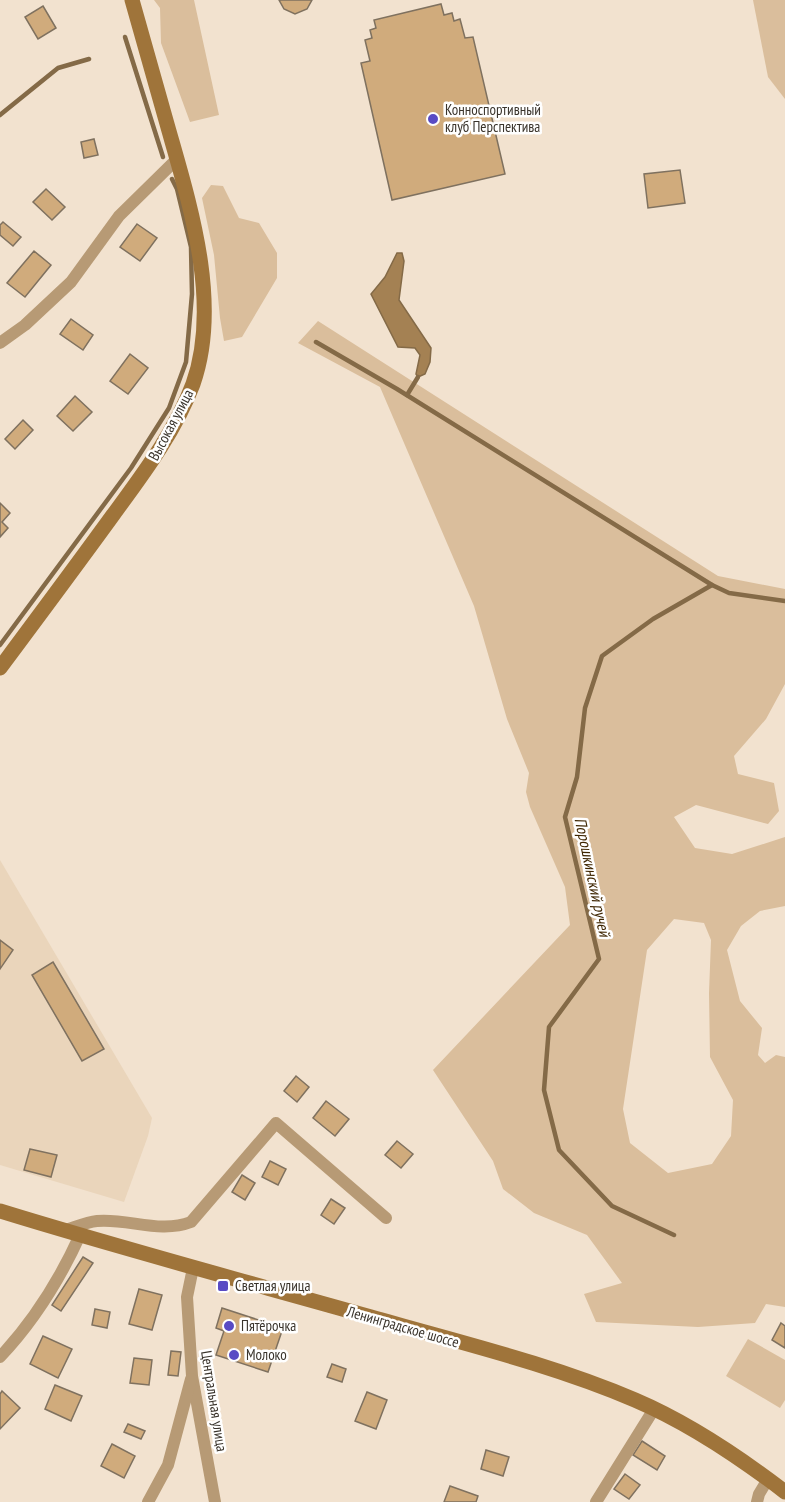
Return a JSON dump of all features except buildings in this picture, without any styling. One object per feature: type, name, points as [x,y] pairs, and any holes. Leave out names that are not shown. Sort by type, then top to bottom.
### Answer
[{"type":"main road","name":"Высокая улица","points":[[0,668],[155,458],[178,418],[193,383],[201,350],[202,270],[195,226],[132,0]]},
{"type":"main road","name":"Ленинградское шоссе","points":[[0,1211],[193,1268],[508,1356],[586,1382],[654,1409],[714,1440],[785,1492]]},
{"type":"street","points":[[0,343],[25,325],[71,282],[119,216],[177,159]]},
{"type":"street","points":[[65,1230],[97,1221],[168,1227],[191,1222],[276,1123],[386,1218]]},
{"type":"street","points":[[0,1357],[26,1327],[67,1264],[80,1235]]},
{"type":"street","name":"Центральная улица","points":[[193,1268],[187,1297],[192,1376],[215,1502]]},
{"type":"street","points":[[148,1502],[168,1465],[192,1376]]},
{"type":"street","points":[[596,1502],[654,1409]]},
{"type":"street","points":[[757,1502],[768,1479]]},
{"type":"shaded area","points":[[154,0],[194,0],[219,115],[190,122],[161,43],[160,8]]},
{"type":"shaded area","points":[[753,0],[785,0],[785,99],[768,77]]},
{"type":"shaded area","points":[[211,185],[223,186],[239,218],[259,223],[277,253],[277,278],[242,337],[224,341],[214,255],[202,198]]},
{"type":"shaded area","points":[[397,253],[402,253],[404,261],[399,300],[431,348],[430,362],[425,374],[418,377],[416,374],[420,355],[415,348],[398,347],[371,294],[385,277]]},
{"type":"shaded area","points":[[318,321],[718,576],[785,589],[785,684],[766,719],[734,756],[738,774],[774,783],[779,811],[768,824],[696,805],[674,817],[695,848],[732,854],[785,837],[785,906],[760,911],[741,926],[727,950],[740,1001],[762,1028],[758,1055],[765,1063],[776,1055],[785,1057],[785,1307],[766,1304],[755,1323],[698,1327],[596,1322],[584,1294],[622,1283],[587,1235],[534,1213],[503,1189],[493,1161],[433,1070],[570,925],[565,887],[530,807],[526,792],[529,773],[507,719],[474,606],[380,387],[298,343]],"holes":[[[674,919],[704,923],[711,940],[710,1057],[733,1100],[731,1136],[712,1164],[668,1173],[630,1143],[623,1109],[647,950]]]},
{"type":"shaded area","points":[[0,860],[152,1118],[148,1136],[124,1202],[0,1165]]},
{"type":"shaded area","points":[[748,1339],[785,1360],[785,1400],[780,1408],[726,1376]]},
{"type":"waterway","points":[[125,37],[163,157]]},
{"type":"waterway","points":[[0,115],[58,68],[89,59]]},
{"type":"waterway","points":[[0,645],[131,468],[169,408],[186,362],[192,294],[191,247],[177,189],[172,179]]},
{"type":"waterway","points":[[316,342],[397,389],[712,585],[729,593],[785,601]]},
{"type":"waterway","points":[[407,395],[418,377]]},
{"type":"waterway","name":"Порошкинский ручей","points":[[674,1235],[612,1206],[559,1150],[544,1090],[549,1027],[599,959],[565,817],[577,777],[585,708],[602,656],[653,619],[712,585]]},
{"type":"place","name":"Конноспортивный клуб Перспектива","points":[[433,119]]},
{"type":"place","name":"Светлая улица","points":[[223,1286]]},
{"type":"place","name":"Пятёрочка","points":[[229,1326]]},
{"type":"place","name":"Молоко","points":[[234,1355]]}]
